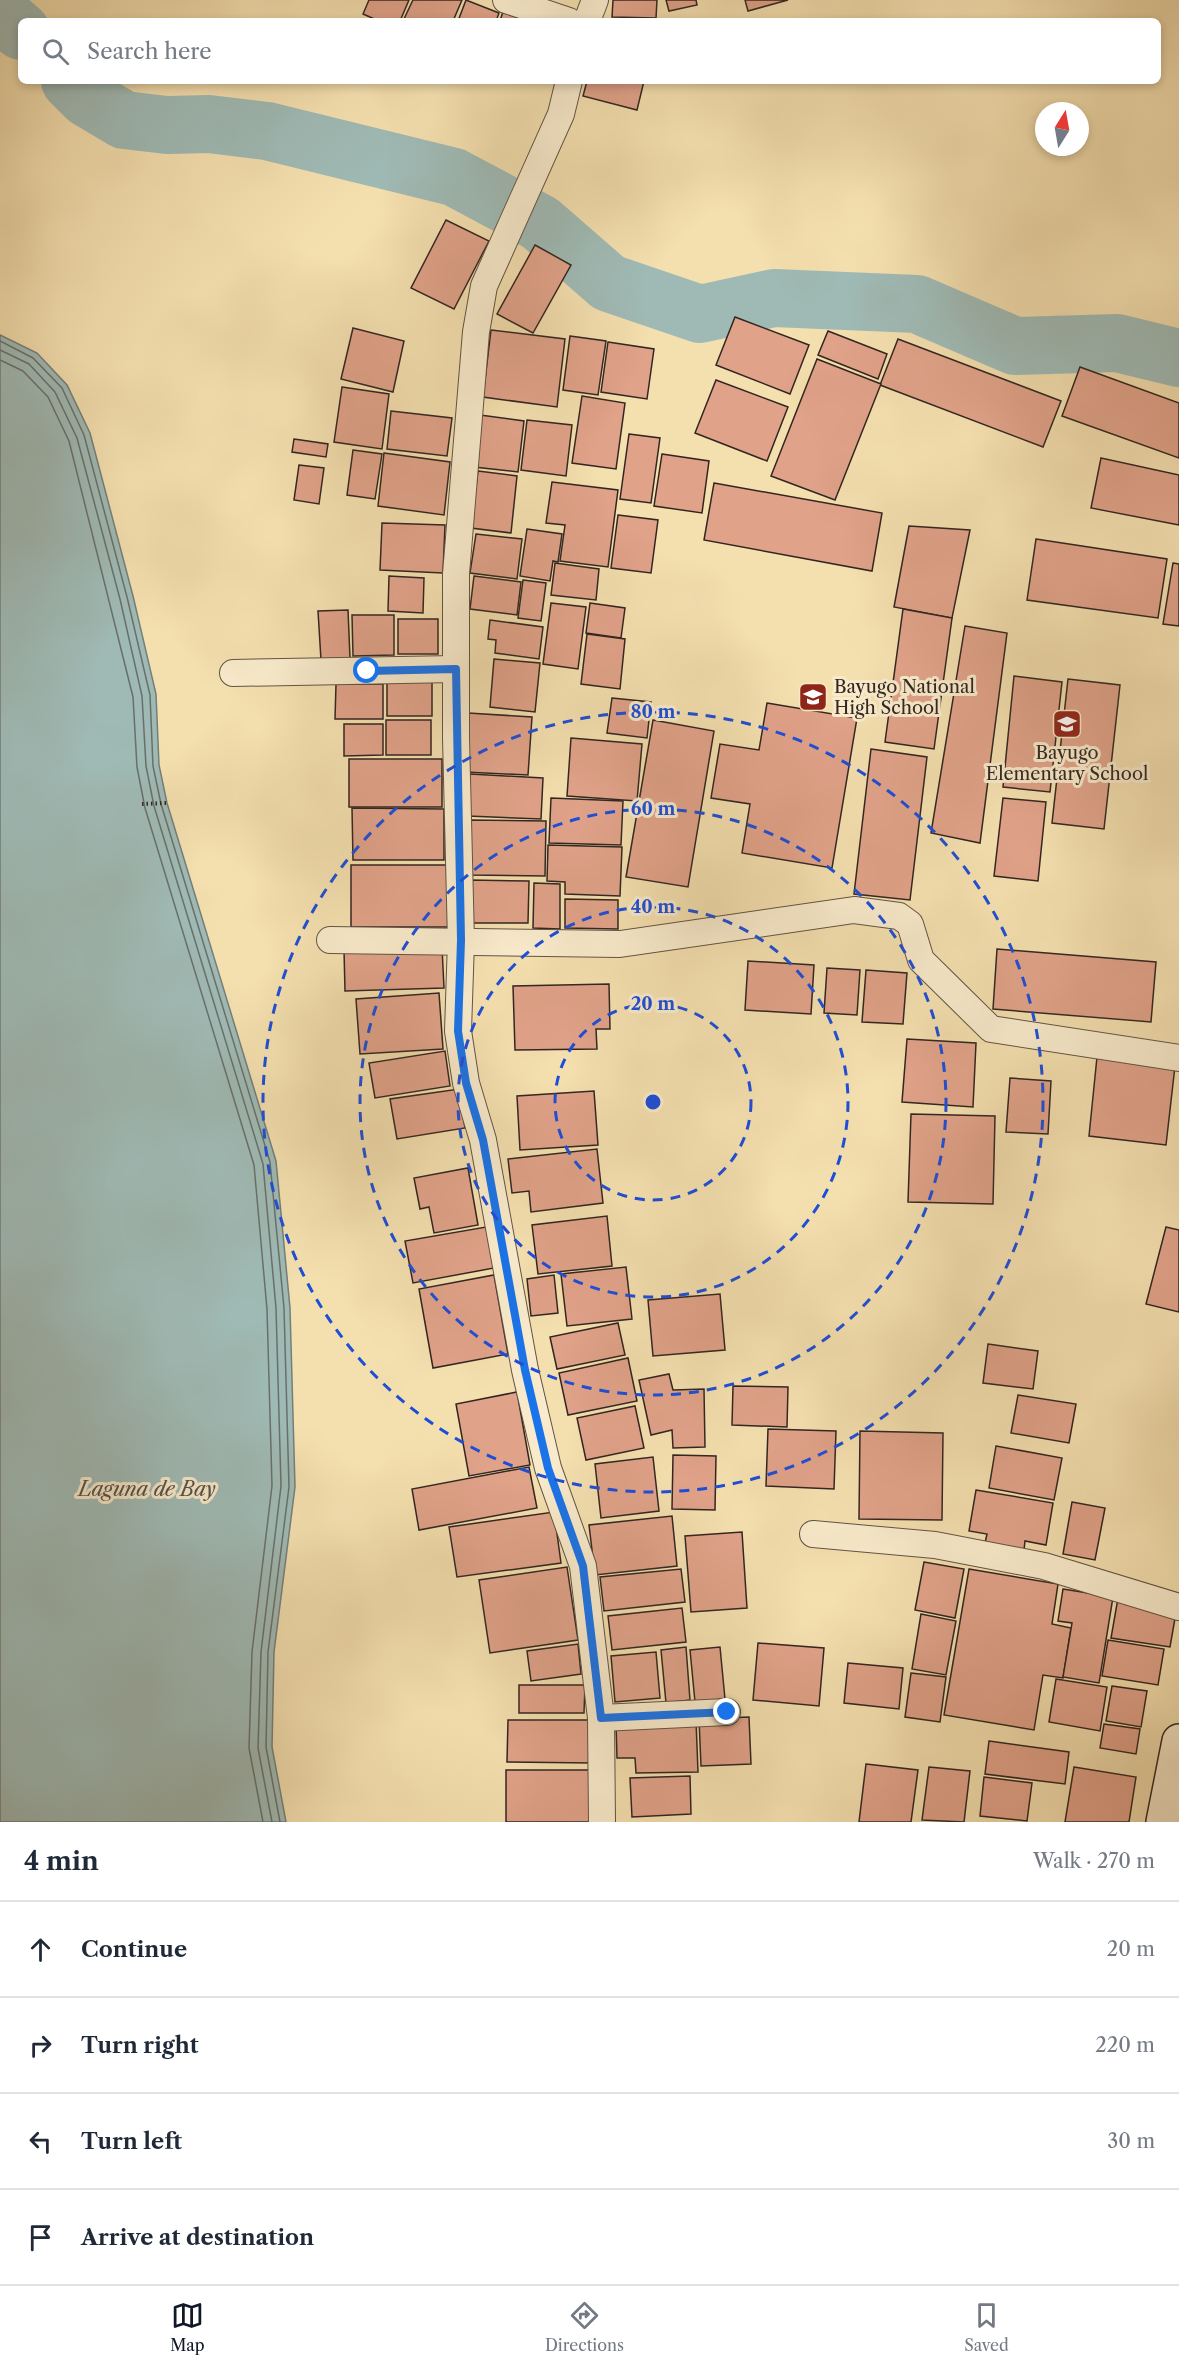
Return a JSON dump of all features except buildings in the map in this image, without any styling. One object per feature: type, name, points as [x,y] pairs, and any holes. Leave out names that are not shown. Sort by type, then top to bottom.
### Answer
[{"type":"main road","points":[[1163,1822],[1179,1741]]},
{"type":"street","points":[[506,0],[560,18]]},
{"type":"street","points":[[588,18],[595,0]]},
{"type":"street","points":[[568,84],[561,114],[484,286],[476,332],[456,574],[461,940],[458,1031],[466,1083],[483,1140],[525,1370],[548,1468],[583,1566],[601,1718],[602,1822]]},
{"type":"street","points":[[233,674],[456,669]]},
{"type":"street","points":[[330,940],[461,940],[620,944],[854,910],[881,912],[899,916],[910,924],[921,960],[991,1029],[1179,1058]]},
{"type":"street","points":[[813,1533],[935,1545],[1044,1566],[1179,1607]]},
{"type":"street","points":[[601,1718],[727,1712]]},
{"type":"path","points":[[142,804],[167,803]]},
{"type":"water","name":"Laguna de Bay","points":[[0,335],[37,353],[67,385],[90,433],[156,694],[159,765],[167,803],[276,1161],[290,1308],[295,1487],[274,1652],[272,1747],[286,1822],[0,1822]]},
{"type":"waterway","points":[[0,13],[18,28]]},
{"type":"waterway","points":[[73,84],[87,98],[124,120],[167,125],[209,124],[267,131],[454,177],[540,223],[609,283],[700,314],[774,298],[917,304],[1015,346],[1117,343],[1179,358]]},
{"type":"place","name":"Bayugo National High School","points":[[813,697]]},
{"type":"place","name":"Bayugo Elementary School","points":[[1067,724]]},
{"type":"route","points":[[367,671],[456,669],[461,940],[458,1031],[466,1083],[483,1140],[525,1370],[548,1468],[583,1566],[601,1718],[727,1712]]}]
